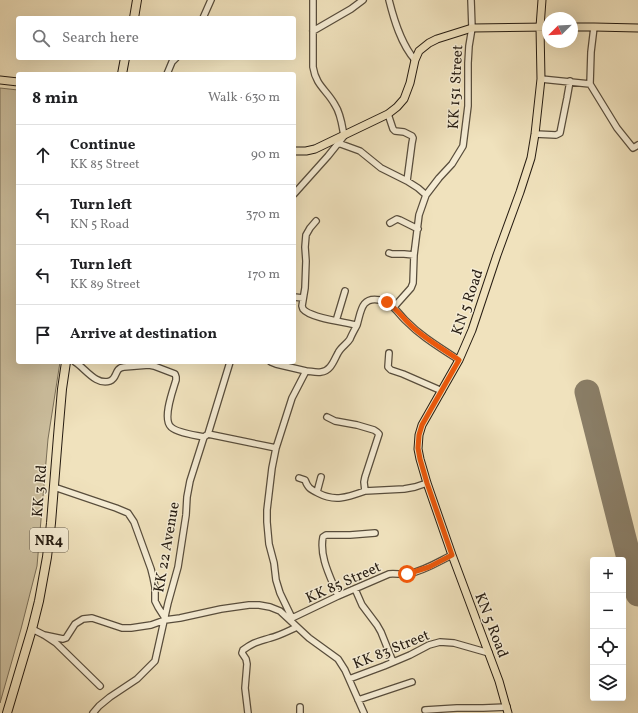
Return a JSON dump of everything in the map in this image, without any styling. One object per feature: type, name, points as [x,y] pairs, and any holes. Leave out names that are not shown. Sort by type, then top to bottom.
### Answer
[{"type":"highway","points":[[134,16],[138,0]]},
{"type":"highway","points":[[122,72],[125,60]]},
{"type":"highway","name":"KK 3 Rd","points":[[7,713],[32,629],[47,557],[60,405],[66,364]]},
{"type":"main road","name":"KN 5 Road","points":[[507,710],[499,681],[427,483],[418,448],[419,435],[422,425],[459,360],[480,310],[494,262],[531,158],[541,79],[540,27],[542,0]]},
{"type":"main road","points":[[296,151],[314,149],[344,136],[388,114],[397,107],[404,99],[419,51],[429,43],[472,28],[540,27]]},
{"type":"main road","points":[[578,27],[638,28]]},
{"type":"main road","points":[[0,80],[16,82]]},
{"type":"street","points":[[204,16],[211,0]]},
{"type":"street","points":[[296,192],[344,136],[338,109],[335,103],[320,86],[314,73],[313,0]]},
{"type":"street","points":[[314,32],[363,0]]},
{"type":"street","points":[[389,0],[401,37],[407,50],[415,60]]},
{"type":"street","name":"KK 151 Street","points":[[394,307],[411,288],[413,283],[414,255],[419,215],[426,195],[452,164],[463,146],[468,106],[468,63],[472,28],[472,0]]},
{"type":"street","points":[[594,27],[591,52],[590,84],[617,128],[629,144],[636,147]]},
{"type":"street","points":[[168,72],[174,60]]},
{"type":"street","points":[[541,79],[590,84]]},
{"type":"street","points":[[535,134],[556,136],[560,133],[570,81]]},
{"type":"street","points":[[388,114],[393,129],[409,134],[413,138],[407,180]]},
{"type":"street","points":[[338,143],[360,151],[381,168],[407,180],[426,195]]},
{"type":"street","points":[[390,224],[397,219],[418,229]]},
{"type":"street","points":[[316,221],[306,235],[303,309],[336,321],[356,325]]},
{"type":"street","points":[[389,253],[414,255]]},
{"type":"street","points":[[336,321],[345,290]]},
{"type":"street","points":[[296,297],[303,298]]},
{"type":"street","points":[[279,364],[306,371],[320,373],[324,371],[333,364],[338,353],[349,340],[363,305],[367,301],[373,299],[387,302],[426,338],[459,360]]},
{"type":"street","points":[[389,353],[388,367],[391,370],[442,391]]},
{"type":"street","points":[[78,364],[93,378],[98,381],[105,382],[113,379],[120,367],[154,366],[175,374],[176,380],[167,419],[168,424],[171,427],[177,430],[276,448]]},
{"type":"street","name":"KK 22 Avenue","points":[[93,713],[110,697],[137,679],[155,661],[178,567],[190,481],[229,364]]},
{"type":"street","points":[[306,371],[292,398],[276,448],[267,510],[269,544],[277,584],[291,618],[297,627],[319,646],[338,659],[342,664],[363,713]]},
{"type":"street","points":[[327,417],[336,421],[369,428],[379,434],[365,477],[365,491]]},
{"type":"street","points":[[317,492],[321,477]]},
{"type":"street","points":[[299,478],[305,480],[307,486],[317,492],[327,497],[334,498],[340,498],[365,491],[404,489],[427,483]]},
{"type":"street","points":[[54,487],[116,508],[128,514],[134,522],[152,573],[155,587],[155,601],[165,619]]},
{"type":"street","points":[[338,596],[323,554],[323,537],[326,535],[375,533]]},
{"type":"street","name":"KK 85 Street","points":[[291,618],[389,574],[407,574],[416,572],[452,555]]},
{"type":"street","points":[[355,589],[362,605],[381,632],[393,662]]},
{"type":"street","points":[[44,635],[63,639],[66,638],[78,621],[83,619],[92,618],[122,628],[131,628],[151,625],[165,619],[180,618],[221,609],[249,605],[270,607],[291,618]]},
{"type":"street","points":[[248,713],[245,688],[247,664],[242,653],[243,650],[259,641],[297,627]]},
{"type":"street","points":[[32,629],[56,643],[100,686]]},
{"type":"street","name":"KK 83 Street","points":[[349,679],[410,655],[429,645],[440,642],[454,643],[489,653]]},
{"type":"street","points":[[358,700],[412,682]]},
{"type":"street","points":[[426,710],[483,708],[507,710]]},
{"type":"shaded area","points":[[0,88],[16,90],[16,364],[60,364],[48,439],[37,566],[0,703]]},
{"type":"runway","points":[[587,392],[638,594]]},
{"type":"route","points":[[387,302],[426,338],[459,360],[422,425],[419,435],[418,448],[427,483],[452,555],[429,567],[407,574]]}]
